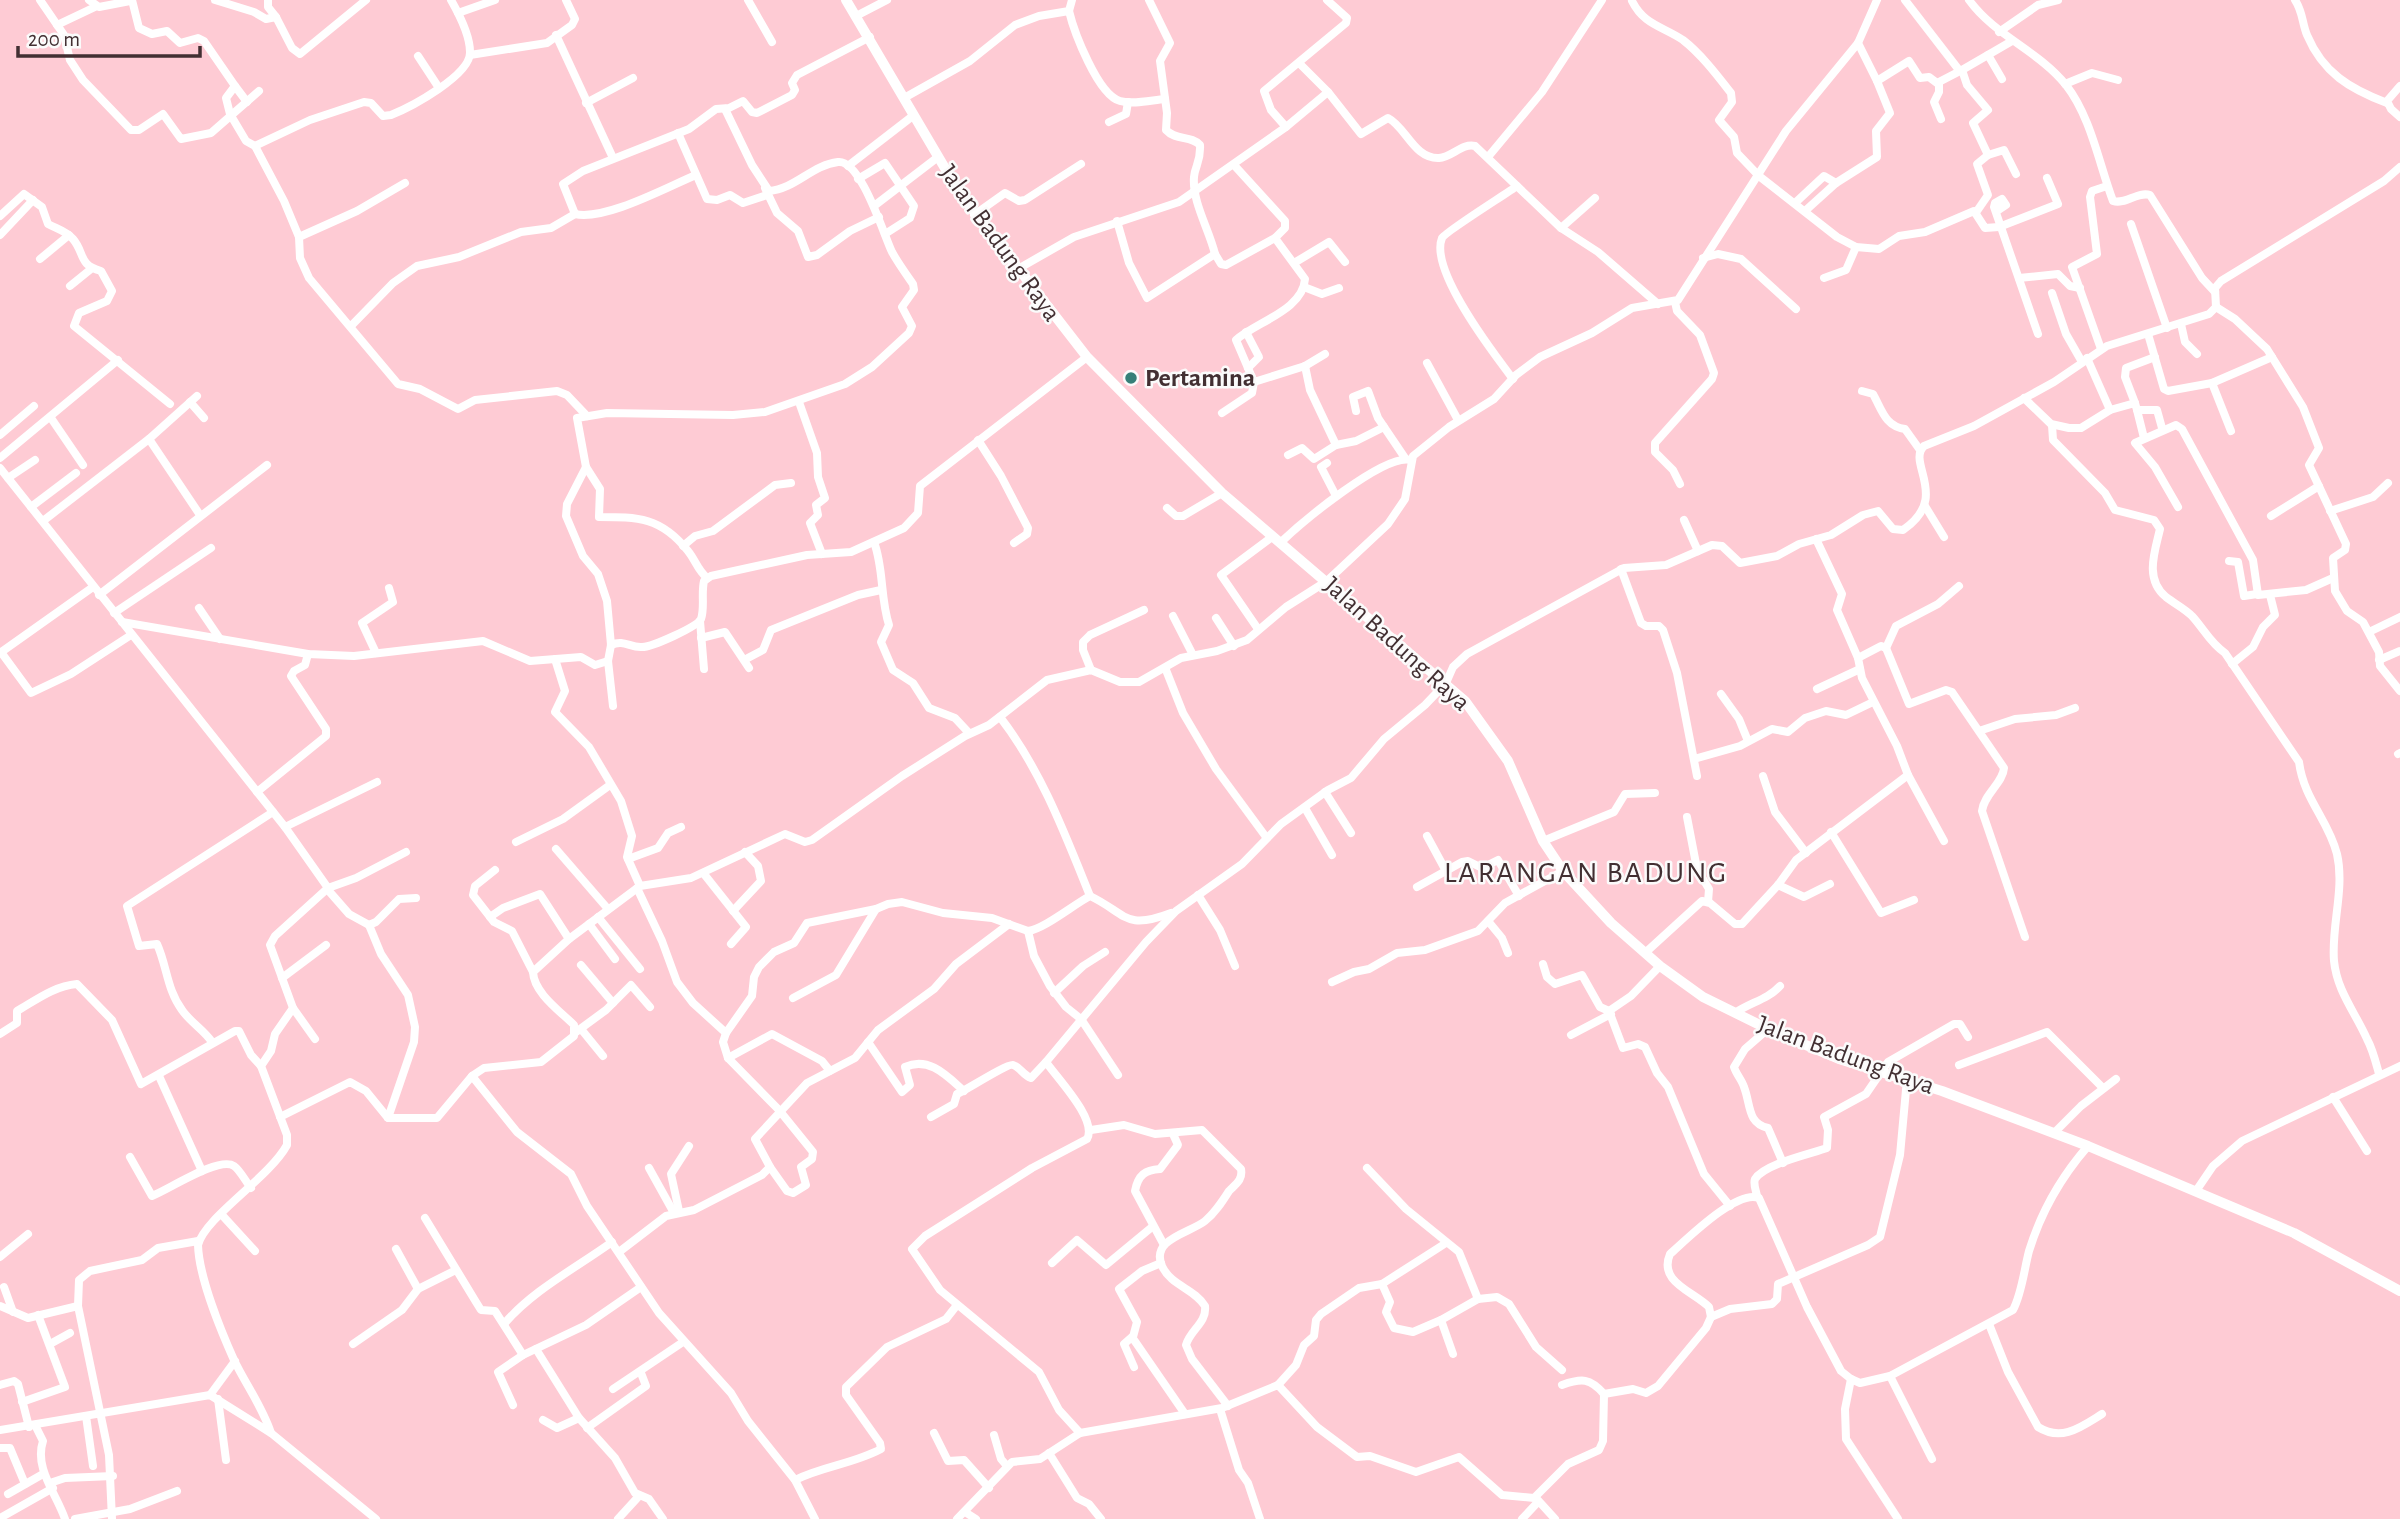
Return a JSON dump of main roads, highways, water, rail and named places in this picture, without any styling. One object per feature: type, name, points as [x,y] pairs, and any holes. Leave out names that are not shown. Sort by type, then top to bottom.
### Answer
[{"type":"main road","name":"Jalan Badung Raya","points":[[846,0],[858,15],[974,215],[1087,357],[1222,493],[1446,682],[1479,717],[1502,750],[1543,841],[1563,871],[1611,923],[1660,966],[1703,997],[1769,1030],[1839,1059],[1907,1079],[2088,1146],[2294,1233],[2400,1291]]},
{"type":"place","name":"Pertamina","points":[[1131,378]]},
{"type":"district","name":"LARANGAN BADUNG","points":[[1586,873]]}]
